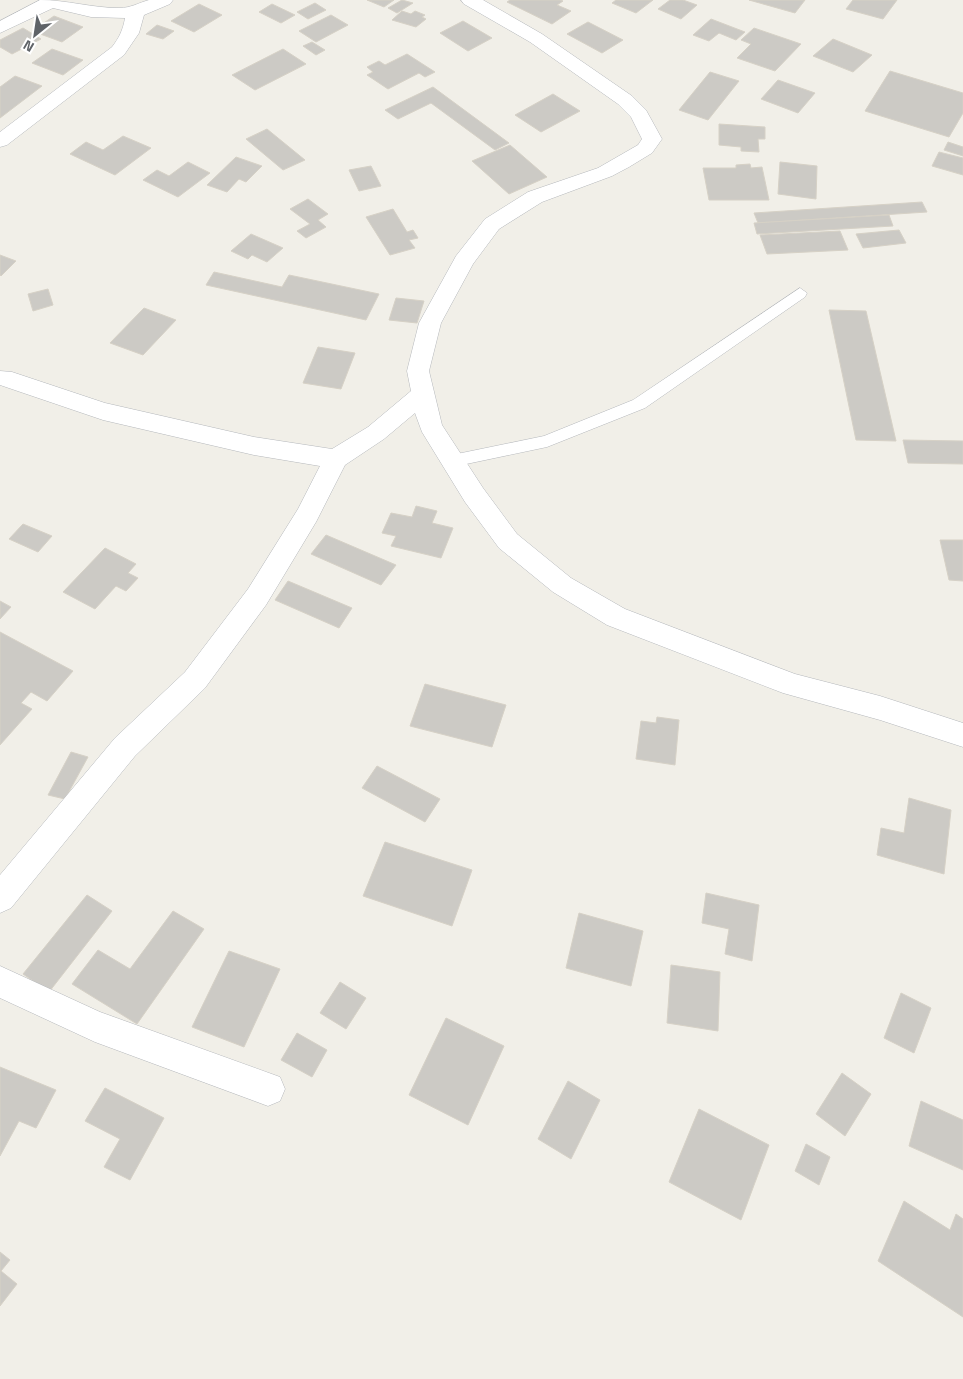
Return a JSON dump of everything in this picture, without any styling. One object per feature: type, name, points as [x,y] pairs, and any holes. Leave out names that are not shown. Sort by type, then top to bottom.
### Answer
[{"type":"street","points":[[0,28],[50,1],[112,14],[136,12],[164,0]]},
{"type":"street","points":[[470,0],[536,38],[625,100],[639,114],[652,139],[645,149],[622,163],[605,172],[535,197],[492,224],[464,261],[430,323],[418,371],[430,426],[452,461],[508,541],[562,585],[616,617],[793,685],[880,708],[963,735]]},
{"type":"street","points":[[0,141],[118,51],[129,38],[134,26],[136,12]]},
{"type":"street","points":[[4,378],[111,413],[254,446],[336,459]]},
{"type":"street","points":[[0,898],[125,747],[195,680],[257,597],[292,540],[336,459],[376,433],[423,394]]},
{"type":"street","points":[[0,982],[95,1026],[268,1089]]},
{"type":"lane","points":[[452,461],[547,441],[639,404],[800,293]]},
{"type":"building","points":[[367,0],[394,0],[384,7]]},
{"type":"building","points":[[402,0],[413,3],[397,13],[388,8]]},
{"type":"building","points":[[510,0],[560,0],[563,1],[557,5],[571,11],[552,24],[507,2]]},
{"type":"building","points":[[616,0],[653,0],[636,13],[612,3]]},
{"type":"building","points":[[670,0],[683,0],[697,5],[681,19],[658,9]]},
{"type":"building","points":[[749,0],[805,0],[795,13]]},
{"type":"building","points":[[853,0],[897,0],[883,19],[846,9]]},
{"type":"building","points":[[315,3],[326,10],[308,19],[297,12]]},
{"type":"building","points":[[199,4],[222,15],[194,32],[171,21]]},
{"type":"building","points":[[272,4],[295,15],[281,23],[259,12]]},
{"type":"building","points":[[402,11],[411,14],[415,11],[425,15],[422,17],[426,19],[416,27],[392,20]]},
{"type":"building","points":[[331,15],[348,25],[316,42],[299,31]]},
{"type":"building","points":[[54,16],[83,27],[62,42],[32,31]]},
{"type":"building","points":[[711,19],[745,32],[736,40],[719,33],[709,41],[693,35]]},
{"type":"building","points":[[463,21],[492,38],[468,51],[440,33]]},
{"type":"building","points":[[588,22],[623,40],[602,53],[567,34]]},
{"type":"building","points":[[157,25],[174,31],[163,39],[146,34]]},
{"type":"building","points":[[23,28],[41,39],[12,54],[0,47],[0,40]]},
{"type":"building","points":[[754,28],[801,44],[775,71],[737,58],[751,44],[741,40]]},
{"type":"building","points":[[833,39],[872,55],[853,72],[813,56]]},
{"type":"building","points":[[312,42],[325,50],[316,55],[303,46]]},
{"type":"building","points":[[52,49],[83,60],[63,75],[32,63]]},
{"type":"building","points":[[283,49],[306,64],[255,90],[232,75]]},
{"type":"building","points":[[407,54],[435,72],[425,77],[419,73],[388,89],[367,75],[373,72],[367,67],[379,61],[385,65]]},
{"type":"building","points":[[890,71],[963,93],[963,113],[949,137],[865,111]]},
{"type":"building","points":[[710,72],[739,81],[708,120],[679,110]]},
{"type":"building","points":[[15,76],[42,86],[0,118],[0,87]]},
{"type":"building","points":[[778,80],[815,93],[798,113],[761,99]]},
{"type":"building","points":[[433,87],[509,143],[495,150],[431,103],[398,119],[385,110]]},
{"type":"building","points":[[553,94],[580,111],[541,132],[515,115]]},
{"type":"building","points":[[719,124],[765,127],[765,139],[758,139],[759,152],[741,151],[741,147],[719,145]]},
{"type":"building","points":[[267,129],[305,160],[283,170],[246,139]]},
{"type":"building","points":[[123,136],[151,148],[115,175],[70,154],[86,142],[103,150]]},
{"type":"building","points":[[948,142],[963,147],[963,156],[944,150]]},
{"type":"building","points":[[510,145],[547,177],[509,194],[472,161]]},
{"type":"building","points":[[939,152],[963,158],[963,175],[932,166]]},
{"type":"building","points":[[236,157],[262,166],[246,182],[239,179],[227,192],[207,185]]},
{"type":"building","points":[[188,162],[210,173],[178,197],[143,180],[157,170],[169,176]]},
{"type":"building","points":[[780,162],[817,166],[816,199],[778,194]]},
{"type":"building","points":[[750,164],[751,168],[762,167],[769,200],[709,200],[703,168],[736,168],[736,165]]},
{"type":"building","points":[[371,166],[381,186],[359,191],[349,170]]},
{"type":"building","points":[[308,199],[328,214],[318,220],[326,227],[306,238],[297,231],[310,224],[290,209]]},
{"type":"building","points":[[922,202],[927,212],[758,223],[754,213]]},
{"type":"building","points":[[393,209],[407,232],[413,230],[418,238],[409,240],[415,248],[390,255],[366,217]]},
{"type":"building","points":[[889,215],[893,226],[757,234],[754,223]]},
{"type":"building","points":[[899,230],[906,243],[863,248],[856,234]]},
{"type":"building","points":[[840,231],[848,250],[767,254],[760,235]]},
{"type":"building","points":[[251,234],[283,248],[267,262],[252,255],[248,259],[231,251]]},
{"type":"building","points":[[0,255],[16,261],[1,276],[0,275]]},
{"type":"building","points":[[214,272],[282,287],[289,275],[379,294],[366,320],[206,285]]},
{"type":"building","points":[[48,289],[53,305],[33,311],[28,294]]},
{"type":"building","points":[[396,298],[424,301],[417,323],[389,320]]},
{"type":"building","points":[[144,308],[176,320],[143,355],[110,343]]},
{"type":"building","points":[[829,310],[866,311],[896,441],[856,440]]},
{"type":"building","points":[[318,347],[355,353],[341,389],[303,383]]},
{"type":"building","points":[[903,440],[963,441],[963,464],[908,463]]},
{"type":"building","points":[[416,506],[437,511],[432,523],[453,528],[441,558],[391,546],[396,536],[382,533],[391,513],[412,517]]},
{"type":"building","points":[[23,524],[52,536],[38,552],[9,539]]},
{"type":"building","points":[[326,535],[396,565],[381,585],[311,554]]},
{"type":"building","points":[[940,540],[963,540],[963,581],[949,580]]},
{"type":"building","points":[[105,548],[136,564],[128,573],[138,578],[126,591],[116,586],[95,609],[63,592]]},
{"type":"building","points":[[288,581],[352,608],[339,628],[275,600]]},
{"type":"building","points":[[0,601],[11,607],[0,619]]},
{"type":"building","points":[[0,632],[73,671],[47,701],[31,692],[21,703],[32,709],[0,745]]},
{"type":"building","points":[[425,684],[506,705],[492,747],[410,726]]},
{"type":"building","points":[[657,717],[679,720],[675,765],[636,759],[641,721],[656,723]]},
{"type":"building","points":[[71,752],[88,757],[65,799],[48,795]]},
{"type":"building","points":[[377,766],[440,799],[425,822],[362,788]]},
{"type":"building","points":[[909,798],[951,810],[944,874],[877,855],[881,828],[904,833]]},
{"type":"building","points":[[385,842],[472,870],[452,926],[363,896]]},
{"type":"building","points":[[706,893],[759,905],[752,961],[725,954],[729,929],[702,923]]},
{"type":"building","points":[[87,895],[112,911],[49,992],[23,974]]},
{"type":"building","points":[[173,911],[204,929],[137,1024],[72,984],[98,950],[130,969]]},
{"type":"building","points":[[579,913],[643,931],[631,986],[566,968]]},
{"type":"building","points":[[229,951],[280,969],[244,1047],[192,1027]]},
{"type":"building","points":[[671,965],[720,972],[718,1031],[667,1023]]},
{"type":"building","points":[[340,982],[366,998],[346,1029],[320,1013]]},
{"type":"building","points":[[901,993],[931,1008],[914,1053],[884,1038]]},
{"type":"building","points":[[446,1018],[504,1046],[468,1125],[409,1095]]},
{"type":"building","points":[[297,1033],[327,1050],[312,1077],[281,1060]]},
{"type":"building","points":[[0,1067],[56,1090],[36,1128],[19,1121],[0,1156]]},
{"type":"building","points":[[842,1073],[871,1094],[845,1136],[816,1114]]},
{"type":"building","points":[[568,1081],[600,1100],[571,1159],[538,1139]]},
{"type":"building","points":[[105,1088],[164,1118],[130,1180],[104,1167],[120,1139],[85,1121]]},
{"type":"building","points":[[921,1101],[963,1120],[963,1170],[909,1146]]},
{"type":"building","points":[[699,1109],[769,1145],[741,1220],[669,1182]]},
{"type":"building","points":[[806,1144],[830,1157],[819,1185],[795,1171]]},
{"type":"building","points":[[904,1201],[950,1230],[956,1214],[963,1219],[963,1317],[878,1261]]},
{"type":"building","points":[[0,1252],[10,1260],[1,1271],[17,1284],[0,1306]]}]
